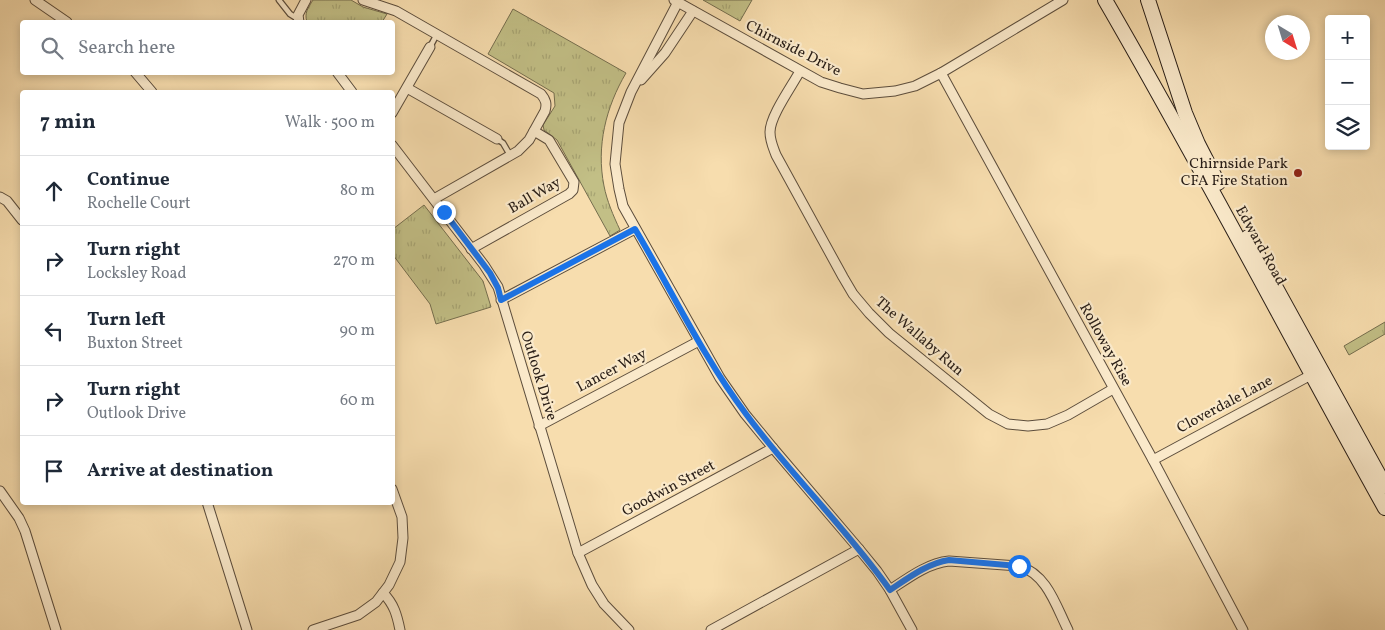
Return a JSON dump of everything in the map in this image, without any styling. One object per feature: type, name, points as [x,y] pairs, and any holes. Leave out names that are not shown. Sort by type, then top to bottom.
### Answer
[{"type":"main road","name":"Edward Road","points":[[1105,0],[1243,248],[1385,486]]},
{"type":"main road","name":"Edward Road","points":[[1148,0],[1175,85],[1198,144],[1385,508]]},
{"type":"street","points":[[35,0],[63,20]]},
{"type":"street","points":[[299,20],[298,15],[306,0]]},
{"type":"street","points":[[363,0],[396,11],[541,94],[546,99],[546,107],[524,146],[511,156],[434,199]]},
{"type":"street","name":"Chirnside Drive","points":[[676,1],[821,82],[863,94],[895,91],[915,86],[941,73],[1063,0]]},
{"type":"street","points":[[676,1],[631,92],[619,123],[615,164],[618,189],[623,206],[720,378],[745,414],[859,549],[890,590],[912,630]]},
{"type":"street","points":[[631,92],[665,53],[693,11]]},
{"type":"street","points":[[395,108],[430,47]]},
{"type":"street","name":"The Wallaby Run","points":[[800,71],[775,116],[770,130],[771,143],[843,277],[868,313],[889,333],[989,414],[1008,424],[1028,426],[1047,424],[1068,415],[1114,389]]},
{"type":"street","name":"Rolloway Rise","points":[[941,73],[1153,460],[1243,630]]},
{"type":"street","points":[[138,75],[150,90]]},
{"type":"street","points":[[339,75],[350,90]]},
{"type":"street","points":[[406,88],[497,139]]},
{"type":"street","name":"Ball Way","points":[[471,249],[573,190],[574,182],[549,140],[534,131]]},
{"type":"street","name":"Outlook Drive","points":[[395,150],[490,273],[498,288],[578,554],[592,586],[604,604],[629,630]]},
{"type":"street","points":[[0,196],[7,201],[20,217]]},
{"type":"street","points":[[501,300],[635,229]]},
{"type":"street","name":"Lancer Way","points":[[539,426],[698,341]]},
{"type":"street","name":"Cloverdale Lane","points":[[1153,460],[1316,372]]},
{"type":"street","name":"Goodwin Street","points":[[578,554],[773,448]]},
{"type":"street","points":[[0,491],[11,505],[22,525],[56,630]]},
{"type":"street","points":[[313,630],[358,615],[376,602],[389,585],[400,562],[403,538],[402,517],[395,498]]},
{"type":"street","points":[[209,505],[247,630]]},
{"type":"street","points":[[711,630],[859,549]]},
{"type":"street","points":[[890,590],[923,570],[939,562],[949,560],[1019,566],[1033,572],[1046,586],[1068,630]]},
{"type":"street","points":[[383,593],[390,600],[395,610],[400,630]]},
{"type":"lane","points":[[279,0],[290,14],[298,20]]},
{"type":"lane","points":[[430,47],[437,34]]},
{"type":"lane","points":[[497,139],[511,156]]},
{"type":"green space","points":[[313,0],[351,0],[363,7],[387,14],[383,20],[306,20],[308,8]]},
{"type":"green space","points":[[703,0],[752,0],[740,21]]},
{"type":"green space","points":[[513,9],[626,73],[608,113],[602,142],[601,156],[604,186],[610,208],[620,230],[610,236],[557,140],[544,130],[543,125],[555,106],[554,93],[488,54]]},
{"type":"green space","points":[[424,205],[483,281],[491,307],[436,324],[430,304],[395,258],[395,227]]},
{"type":"green space","points":[[1385,322],[1385,334],[1349,355],[1344,346]]},
{"type":"place","name":"Chirnside Park CFA Fire Station","points":[[1298,173]]},
{"type":"route","points":[[444,212],[490,273],[498,288],[501,300],[635,229],[720,378],[745,414],[859,549],[890,590],[923,570],[939,562],[949,560],[1019,566]]}]
